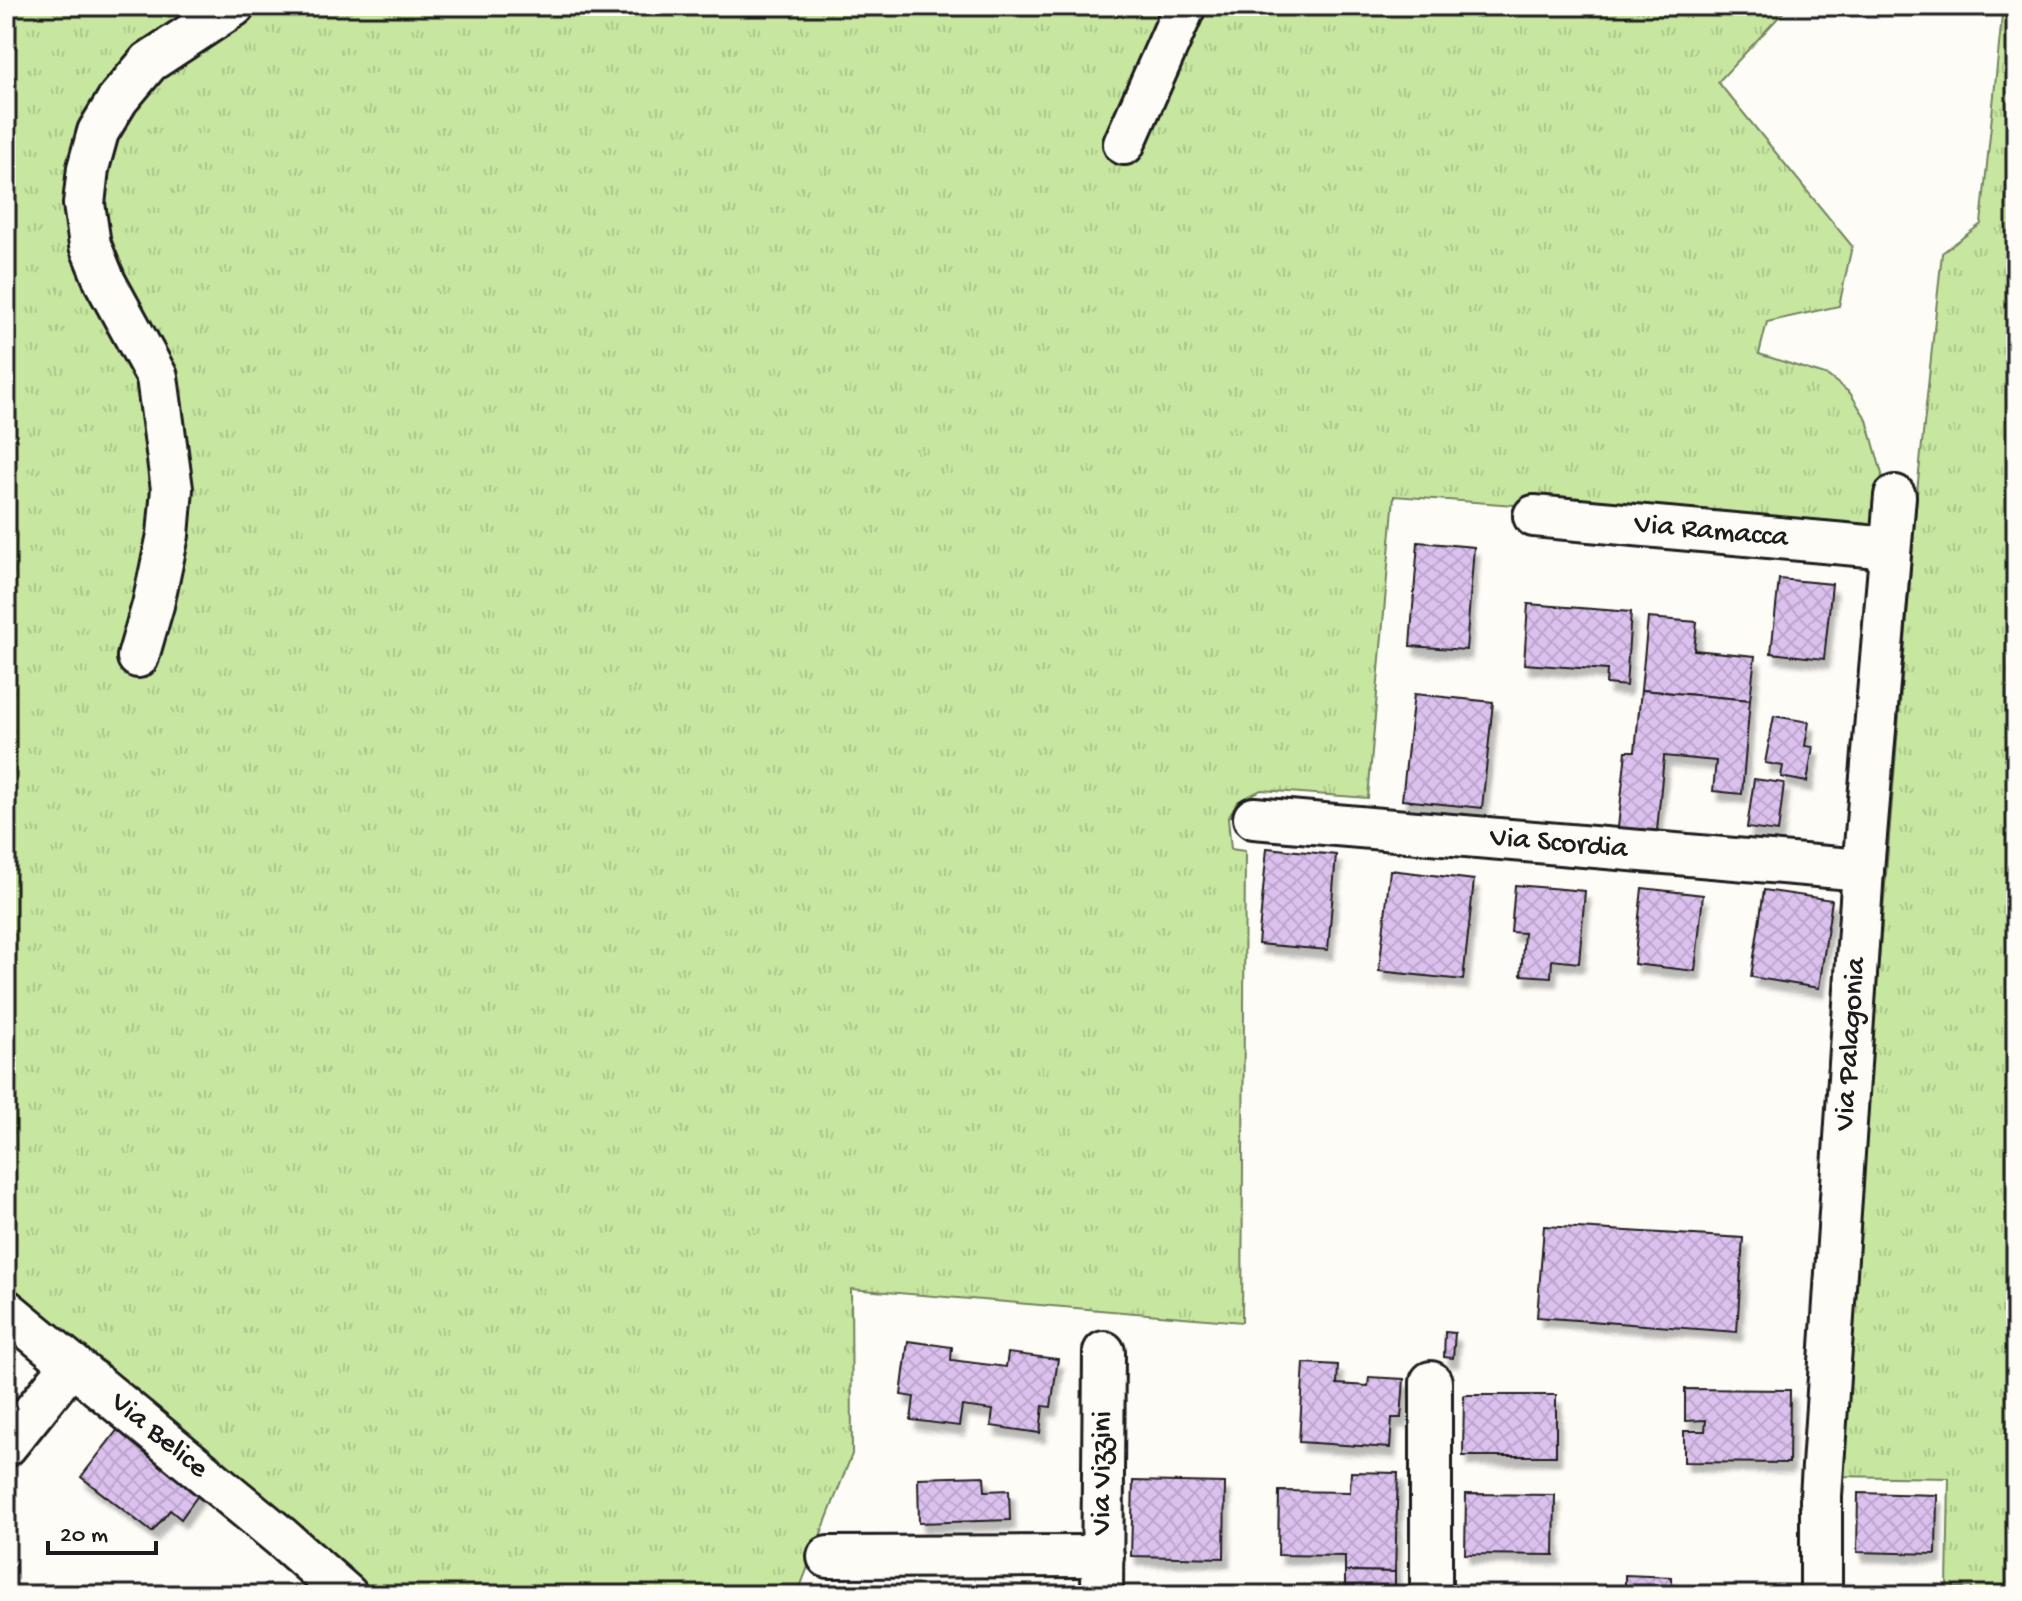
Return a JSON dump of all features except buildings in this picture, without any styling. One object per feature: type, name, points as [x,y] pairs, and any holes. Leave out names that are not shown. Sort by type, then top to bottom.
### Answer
[{"type":"street","points":[[138,657],[168,535],[172,489],[157,377],[105,282],[90,245],[84,204],[88,168],[98,132],[118,99],[149,62],[234,6]]},
{"type":"street","points":[[1124,144],[1185,6]]},
{"type":"street","name":"Via Palagonia","points":[[1821,1595],[1821,1496],[1863,870],[1895,496]]},
{"type":"street","name":"Via Ramacca","points":[[1534,516],[1890,548]]},
{"type":"street","name":"Via Scordia","points":[[1254,818],[1863,870]]},
{"type":"street","name":"Via Belice","points":[[6,1310],[347,1595]]},
{"type":"street","name":"Via Vizzini","points":[[1103,1576],[1104,1352]]},
{"type":"street","points":[[6,1446],[72,1364]]},
{"type":"street","points":[[1431,1382],[1431,1595]]},
{"type":"street","points":[[828,1557],[1103,1576]]},
{"type":"green space","points":[[6,6],[1789,6],[1718,82],[1852,246],[1839,306],[1767,322],[1759,354],[1828,376],[1850,393],[1867,420],[1882,474],[1876,532],[1394,496],[1368,798],[1261,790],[1237,802],[1228,818],[1231,849],[1245,851],[1242,1322],[851,1289],[852,1454],[797,1595],[376,1595],[6,1286]]},
{"type":"green space","points":[[2003,6],[2016,6],[2016,1595],[1972,1595],[1972,1587],[1947,1588],[1949,1478],[1837,1476],[1918,482],[1942,253],[1981,224]]}]
